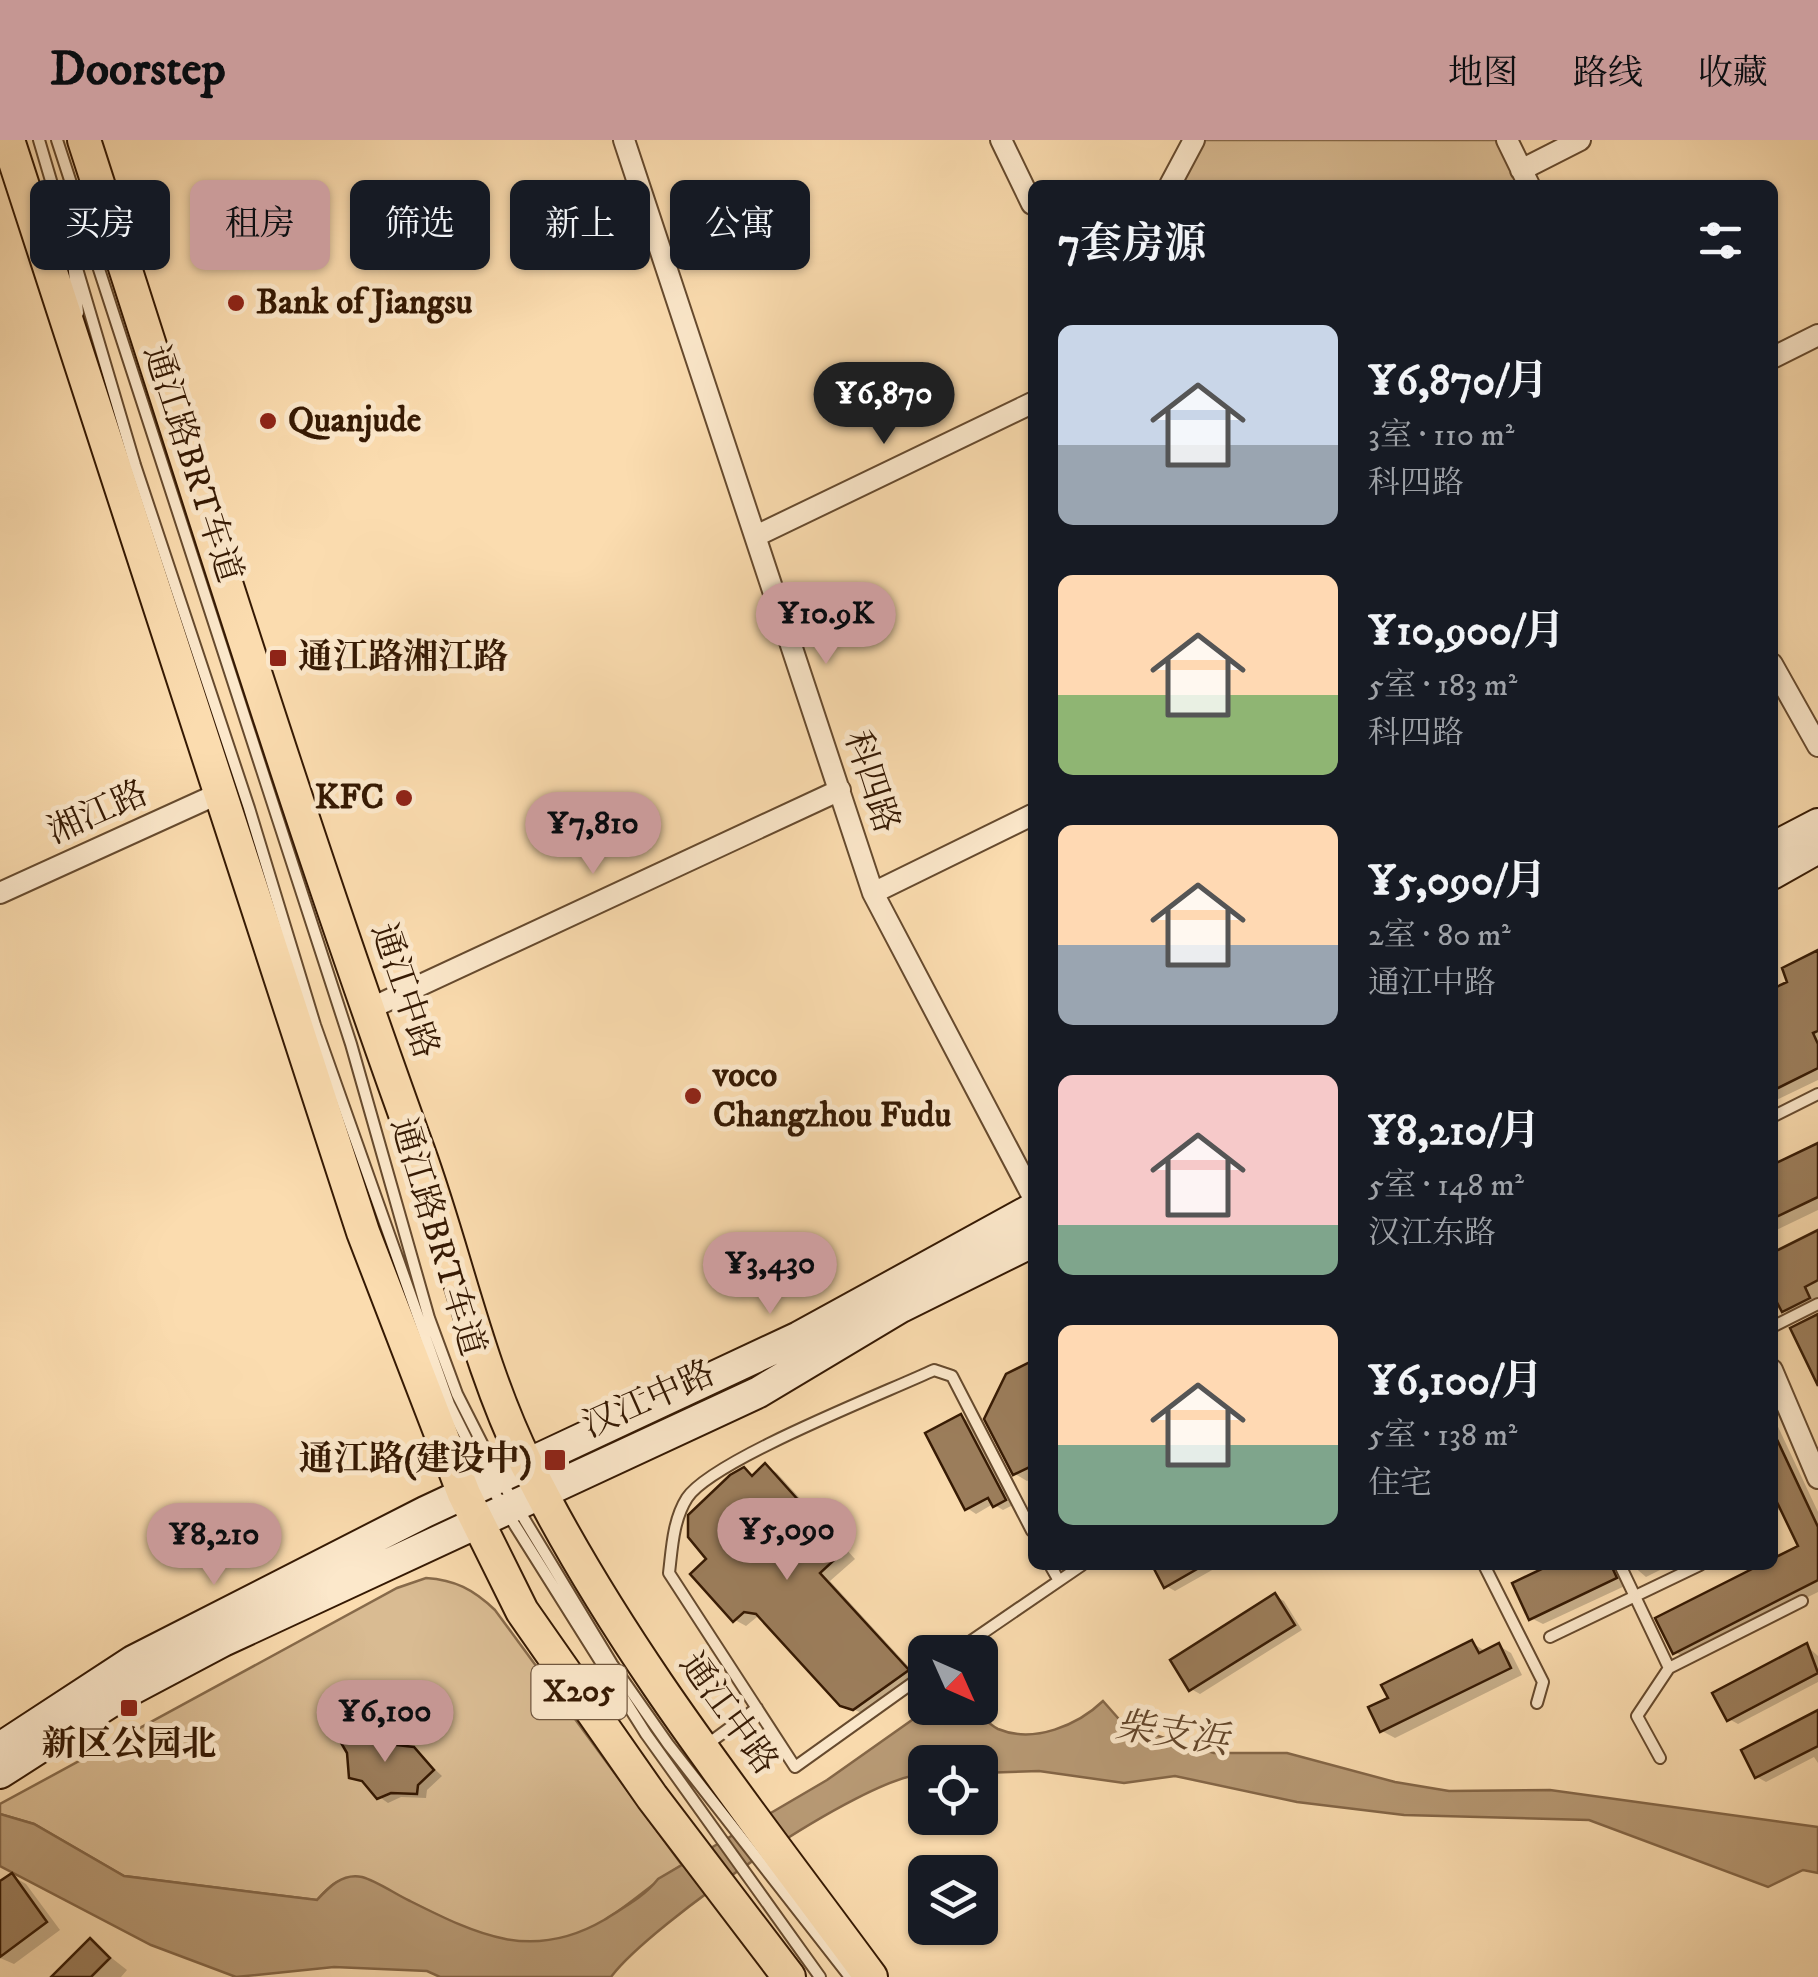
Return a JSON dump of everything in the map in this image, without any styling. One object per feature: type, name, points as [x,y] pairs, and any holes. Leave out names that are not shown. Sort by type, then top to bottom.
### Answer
[{"type":"main road","name":"通江中路","points":[[8,140],[363,1232],[503,1494],[608,1611],[703,1748],[745,1822]]},
{"type":"main road","name":"通江中路","points":[[84,140],[367,1010],[422,1161],[491,1388],[503,1494]]},
{"type":"main road","points":[[1778,845],[1818,824]]},
{"type":"main road","points":[[1778,871],[1818,848]]},
{"type":"main road","name":"汉江中路","points":[[503,1494],[1028,1211]]},
{"type":"main road","name":"汉江中路","points":[[503,1494],[759,1392],[901,1307],[1028,1244]]},
{"type":"main road","points":[[0,1748],[133,1661],[503,1494]]},
{"type":"main road","points":[[0,1773],[123,1694],[503,1494]]},
{"type":"main road","name":"X205","points":[[503,1494],[522,1610],[740,1888],[789,1977]]},
{"type":"main road","name":"X205","points":[[745,1822],[871,1977]]},
{"type":"street","points":[[1001,140],[1028,196]]},
{"type":"street","points":[[1173,180],[1194,140]]},
{"type":"street","points":[[1507,140],[1525,178],[1580,140]]},
{"type":"street","name":"科四路","points":[[632,143],[873,893],[1028,1187]]},
{"type":"street","points":[[1778,355],[1818,335]]},
{"type":"street","points":[[758,535],[1028,405]]},
{"type":"street","points":[[1778,675],[1818,746]]},
{"type":"street","points":[[367,1010],[840,790]]},
{"type":"street","name":"湘江路","points":[[0,893],[222,792]]},
{"type":"street","points":[[873,893],[1028,818]]},
{"type":"street","points":[[1778,1384],[1818,1478]]},
{"type":"lane","name":"通江路BRT车道","points":[[40,140],[52,180]]},
{"type":"lane","name":"通江路BRT车道","points":[[57,140],[351,1044],[429,1318],[457,1394],[503,1494]]},
{"type":"lane","points":[[74,270],[84,373]]},
{"type":"lane","name":"通江路BRT车道","points":[[80,270],[135,465],[249,808],[315,1025],[449,1404],[612,1664],[668,1744],[745,1822]]},
{"type":"lane","points":[[222,792],[315,1025]]},
{"type":"lane","points":[[1778,1114],[1818,1094]]},
{"type":"lane","points":[[1778,1323],[1818,1304]]},
{"type":"lane","points":[[908,1686],[796,1767],[669,1574],[675,1528],[688,1497],[722,1467],[934,1370],[952,1376],[1028,1523]]},
{"type":"lane","points":[[1053,1570],[1058,1579]]},
{"type":"lane","points":[[979,1635],[1073,1570]]},
{"type":"lane","points":[[1487,1570],[1544,1682],[1537,1703]]},
{"type":"lane","points":[[1622,1570],[1669,1668]]},
{"type":"lane","points":[[1550,1638],[1689,1570]]},
{"type":"lane","points":[[1660,1758],[1638,1716],[1669,1668],[1802,1601]]},
{"type":"lane","points":[[703,1748],[756,1708]]},
{"type":"lane","points":[[781,1870],[850,1977]]},
{"type":"lane","points":[[740,1888],[820,1977]]},
{"type":"shaded area","points":[[1203,140],[1496,140],[1516,180],[1183,180]]},
{"type":"shaded area","points":[[426,1578],[463,1587],[495,1610],[682,1865],[587,1931],[550,1943],[511,1942],[451,1922],[360,1878],[338,1882],[317,1900],[124,1876],[34,1824],[0,1814],[0,1804],[397,1588]]},
{"type":"shaded area","points":[[1103,1701],[1125,1726],[1214,1753],[1287,1753],[1395,1782],[1449,1791],[1550,1790],[1818,1827],[1818,1873],[1803,1870],[1768,1887],[1589,1820],[1404,1815],[1297,1802],[1175,1776],[1124,1783],[1039,1771],[998,1772],[998,1745],[908,1745],[908,1778],[856,1799],[759,1856],[668,1923],[611,1977],[440,1977],[427,1971],[334,1967],[236,1977],[151,1945],[0,1866],[0,1814],[34,1824],[124,1876],[317,1900],[342,1879],[362,1877],[482,1933],[506,1939],[553,1940],[604,1920],[640,1897],[658,1879],[827,1780],[908,1723],[992,1725],[1026,1734],[1055,1730]]},
{"type":"building","points":[[1818,950],[1818,1031],[1813,1033],[1818,1044],[1818,1068],[1778,1088],[1778,986],[1787,982],[1782,968]]},
{"type":"building","points":[[1818,1143],[1818,1197],[1778,1216],[1778,1162]]},
{"type":"building","points":[[1818,1230],[1818,1280],[1805,1287],[1810,1298],[1782,1312],[1778,1304],[1778,1250]]},
{"type":"building","points":[[1818,1314],[1818,1386],[1790,1328]]},
{"type":"building","points":[[1028,1363],[1028,1468],[1013,1475],[984,1419],[1006,1374]]},
{"type":"building","points":[[961,1414],[1006,1500],[993,1507],[988,1498],[965,1510],[925,1433]]},
{"type":"building","points":[[1778,1442],[1818,1527],[1818,1580],[1673,1654],[1655,1618],[1750,1570],[1778,1570],[1778,1556],[1798,1546],[1778,1504]]},
{"type":"building","points":[[765,1463],[844,1551],[820,1573],[908,1669],[853,1710],[840,1706],[756,1614],[744,1612],[733,1622],[690,1574],[706,1559],[688,1537],[688,1515],[730,1475],[744,1467],[752,1476]]},
{"type":"building","points":[[1155,1570],[1195,1570],[1164,1588]]},
{"type":"building","points":[[1539,1570],[1613,1570],[1617,1578],[1529,1620],[1512,1583]]},
{"type":"building","points":[[1275,1593],[1295,1625],[1189,1691],[1170,1660]]},
{"type":"building","points":[[1472,1640],[1479,1653],[1499,1643],[1511,1668],[1380,1732],[1368,1707],[1388,1698],[1381,1685]]},
{"type":"building","points":[[1807,1643],[1818,1673],[1727,1721],[1712,1693]]},
{"type":"building","points":[[1818,1710],[1818,1746],[1755,1778],[1741,1750]]},
{"type":"building","points":[[371,1732],[388,1744],[414,1747],[434,1770],[418,1785],[417,1794],[391,1793],[377,1799],[362,1781],[349,1778],[347,1753],[340,1741]]},
{"type":"building","points":[[12,1873],[47,1922],[0,1957],[0,1881]]},
{"type":"building","points":[[90,1938],[110,1958],[91,1977],[51,1977]]},
{"type":"place","name":"Bank of Jiangsu","points":[[236,303]]},
{"type":"place","name":"Quanjude","points":[[268,421]]},
{"type":"place","name":"通江路湘江路","points":[[278,658]]},
{"type":"place","name":"KFC","points":[[404,798]]},
{"type":"place","name":"voco Changzhou Fudu","points":[[693,1096]]},
{"type":"place","name":"通江路(建设中)","points":[[555,1460]]},
{"type":"place","name":"新区公园北","points":[[129,1708]]},
{"type":"water label","name":"柴支浜","points":[[1172,1734]]}]
